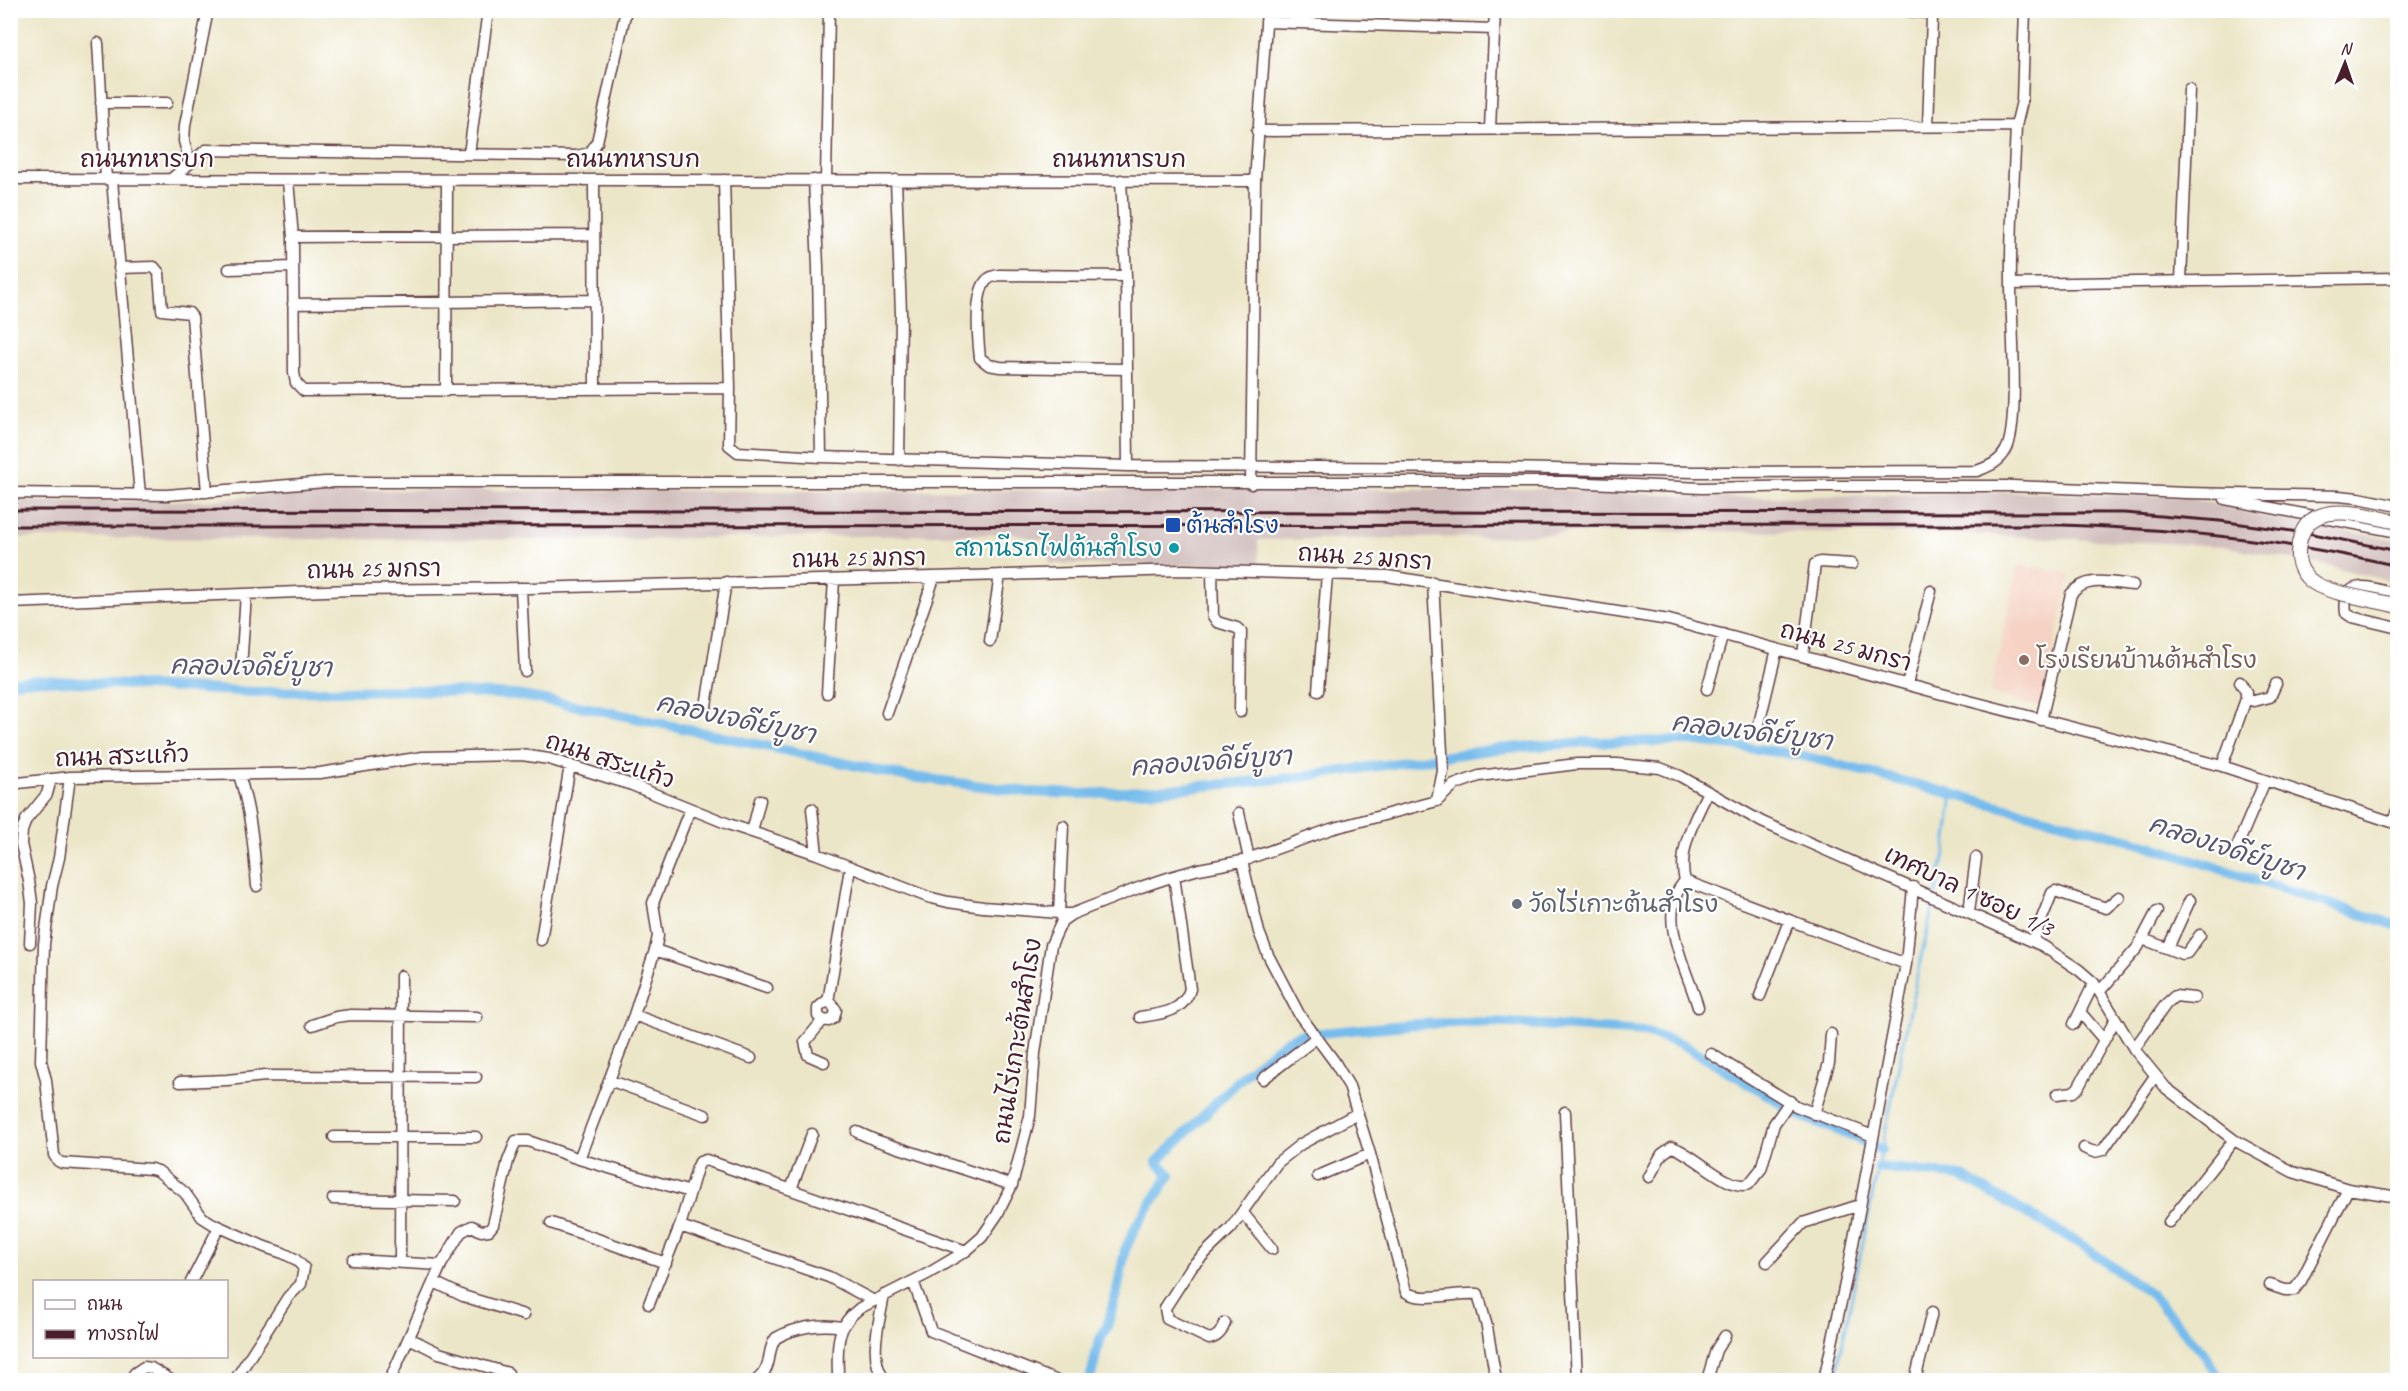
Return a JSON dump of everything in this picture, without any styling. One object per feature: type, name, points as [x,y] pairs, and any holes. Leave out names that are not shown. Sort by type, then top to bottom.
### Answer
[{"type":"street","points":[[190,163],[184,141],[185,125],[208,10]]},
{"type":"street","points":[[469,154],[488,10]]},
{"type":"street","points":[[171,179],[206,150],[576,156],[590,153],[597,142],[626,10]]},
{"type":"street","points":[[826,180],[829,10]]},
{"type":"street","points":[[1490,129],[1494,10]]},
{"type":"street","points":[[724,180],[730,388],[729,445],[738,452],[821,458],[1128,465],[1695,472],[1977,471],[1995,464],[2007,449],[2011,428],[2013,393],[2011,284],[2016,126],[2022,101],[2025,10]]},
{"type":"street","points":[[1908,11],[1929,13],[1932,18],[1928,126]]},
{"type":"street","points":[[1251,483],[1255,181],[1266,16],[1494,28]]},
{"type":"street","points":[[99,42],[101,103],[140,495]]},
{"type":"street","points":[[2181,281],[2188,89]]},
{"type":"street","points":[[101,103],[167,103]]},
{"type":"street","points":[[1257,130],[2016,126]]},
{"type":"street","name":"ถนนทหารบก","points":[[10,179],[1255,181]]},
{"type":"street","points":[[594,180],[595,389]]},
{"type":"street","points":[[814,180],[818,266],[821,458]]},
{"type":"street","points":[[896,180],[901,313],[899,459]]},
{"type":"street","points":[[1121,180],[1126,276],[1128,465]]},
{"type":"street","points":[[288,181],[293,237],[294,373],[296,383],[304,391],[730,388]]},
{"type":"street","points":[[446,391],[447,181]]},
{"type":"street","points":[[293,237],[593,235]]},
{"type":"street","points":[[119,268],[154,267],[159,273],[162,310],[189,313],[192,317],[207,492]]},
{"type":"street","points":[[229,269],[293,267]]},
{"type":"street","points":[[1126,276],[999,275],[987,278],[979,299],[979,348],[980,358],[989,365],[1000,367],[1127,369]]},
{"type":"street","points":[[2011,284],[2397,278]]},
{"type":"street","points":[[293,304],[594,300]]},
{"type":"street","points":[[10,493],[168,495],[337,482],[1566,482],[1702,488],[2013,486],[2338,496],[2397,506]]},
{"type":"street","points":[[2186,493],[2246,502],[2397,532]]},
{"type":"street","points":[[2397,522],[2341,512],[2327,512],[2313,518],[2308,525],[2299,542],[2298,556],[2304,574],[2314,583],[2331,590],[2397,606]]},
{"type":"street","points":[[1803,655],[1815,564],[1820,562],[1852,564]]},
{"type":"street","points":[[1212,571],[1213,616],[1217,622],[1237,628],[1241,632],[1240,712]]},
{"type":"street","name":"ถนน 25 มกรา","points":[[10,603],[246,594],[1000,575],[1212,571],[1387,576],[1637,614],[1723,634],[2041,720],[2222,766],[2395,823]]},
{"type":"street","points":[[1318,691],[1327,574]]},
{"type":"street","points":[[990,641],[1000,575]]},
{"type":"street","points":[[887,713],[934,578]]},
{"type":"street","points":[[827,693],[834,580]]},
{"type":"street","points":[[2041,720],[2066,607],[2071,594],[2078,585],[2086,581],[2133,585]]},
{"type":"street","points":[[706,706],[726,582]]},
{"type":"street","points":[[1072,914],[1174,876],[1246,860],[1331,830],[1437,801],[1443,771],[1433,582]]},
{"type":"street","points":[[2397,595],[2360,586],[2351,589],[2346,596],[2345,604],[2346,613],[2352,617],[2397,628]]},
{"type":"street","points":[[521,588],[525,671]]},
{"type":"street","points":[[1907,684],[1931,591]]},
{"type":"street","points":[[241,669],[246,594]]},
{"type":"street","points":[[1707,689],[1723,634]]},
{"type":"street","points":[[1760,724],[1777,649]]},
{"type":"street","points":[[2222,766],[2246,699],[2246,692],[2240,682]]},
{"type":"street","points":[[2246,699],[2254,701],[2270,697],[2276,684]]},
{"type":"street","name":"ถนน สระแก้ว","points":[[10,784],[70,777],[320,773],[434,757],[522,755],[570,765],[632,785],[752,832],[817,854],[906,889],[948,902],[1072,914]]},
{"type":"street","name":"เทศบาล 1 ซอย 1/3","points":[[1437,801],[1454,785],[1479,776],[1576,764],[1617,764],[1660,768],[1680,776],[1762,822],[2033,941],[2079,970],[2097,987],[2115,1020],[2155,1076],[2196,1112],[2234,1140],[2294,1172],[2348,1188],[2397,1197]]},
{"type":"street","points":[[541,940],[570,765]]},
{"type":"street","points":[[239,775],[248,804],[254,840],[256,886]]},
{"type":"street","points":[[70,777],[44,944],[41,1061],[46,1080],[54,1155],[62,1163],[158,1171],[185,1193],[202,1217],[219,1227],[283,1253],[295,1259],[304,1268],[301,1284],[288,1297],[235,1380]]},
{"type":"street","points":[[30,943],[32,903],[21,844],[21,831],[26,820],[47,794],[51,779]]},
{"type":"street","points":[[2236,849],[2265,781]]},
{"type":"street","points":[[1698,1007],[1679,956],[1673,920],[1675,894],[1685,881],[1683,868],[1687,839],[1708,792]]},
{"type":"street","points":[[752,832],[760,800]]},
{"type":"street","points":[[579,1159],[655,950],[658,936],[653,903],[690,809]]},
{"type":"street","points":[[812,809],[817,854]]},
{"type":"street","points":[[2395,823],[2397,809]]},
{"type":"street","points":[[1239,813],[1246,860],[1265,947],[1285,990],[1312,1034],[1346,1081],[1370,1154],[1406,1292],[1411,1296],[1478,1294],[1487,1327],[1496,1380]]},
{"type":"street","points":[[1059,914],[1063,826]]},
{"type":"street","points":[[1969,912],[1976,858]]},
{"type":"street","points":[[824,1062],[808,1055],[805,1045],[806,1040],[823,1020],[818,1016],[818,1008],[828,1002],[850,868]]},
{"type":"street","points":[[1140,1017],[1168,1012],[1183,1004],[1190,989],[1174,876]]},
{"type":"street","points":[[1685,881],[1906,964]]},
{"type":"street","points":[[1824,1380],[1906,964],[1917,889]]},
{"type":"street","points":[[2033,941],[2052,893],[2055,891],[2106,908],[2119,897]]},
{"type":"street","points":[[2168,948],[2190,900]]},
{"type":"street","points":[[2074,1024],[2097,987],[2128,960],[2144,939],[2157,911]]},
{"type":"street","name":"ถนนไร่เกาะต้นสำโรง","points":[[842,1327],[850,1316],[879,1298],[966,1251],[982,1237],[997,1215],[1012,1185],[1030,1116],[1038,1031],[1051,945],[1062,921],[1072,914]]},
{"type":"street","points":[[1760,996],[1789,921]]},
{"type":"street","points":[[2144,939],[2187,953],[2200,935]]},
{"type":"street","points":[[655,950],[767,987]]},
{"type":"street","points":[[400,976],[400,1261]]},
{"type":"street","points":[[2134,1049],[2166,1004],[2175,996],[2194,999]]},
{"type":"street","points":[[2080,1012],[2104,1040]]},
{"type":"street","points":[[633,1015],[751,1058]]},
{"type":"street","points":[[312,1025],[336,1017],[477,1017]]},
{"type":"street","points":[[2057,1094],[2073,1092],[2078,1088],[2115,1020]]},
{"type":"street","points":[[1263,1078],[1312,1034]]},
{"type":"street","points":[[1814,1114],[1828,1063],[1832,1034]]},
{"type":"street","points":[[1711,1054],[1787,1105],[1814,1114],[1872,1142]]},
{"type":"street","points":[[180,1082],[266,1076],[476,1077]]},
{"type":"street","points":[[2084,1149],[2094,1152],[2103,1150],[2155,1076]]},
{"type":"street","points":[[609,1080],[705,1115]]},
{"type":"street","points":[[1649,1177],[1662,1154],[1672,1147],[1694,1158],[1728,1181],[1740,1186],[1749,1184],[1761,1169],[1774,1124],[1787,1105]]},
{"type":"street","points":[[1565,1112],[1577,1380]]},
{"type":"street","points":[[1225,1323],[1221,1333],[1209,1339],[1167,1319],[1165,1308],[1192,1266],[1231,1228],[1265,1177],[1287,1153],[1358,1113]]},
{"type":"street","points":[[857,1132],[1012,1185]]},
{"type":"street","points":[[791,1189],[812,1134]]},
{"type":"street","points":[[334,1137],[476,1137]]},
{"type":"street","points":[[2169,1222],[2234,1140]]},
{"type":"street","points":[[390,1380],[441,1265],[456,1238],[464,1228],[472,1226],[481,1231],[489,1230],[493,1225],[508,1161],[516,1141],[528,1141],[579,1159],[690,1192]]},
{"type":"street","points":[[1318,1176],[1370,1154]]},
{"type":"street","points":[[650,1304],[680,1226],[697,1168],[700,1162],[706,1160],[966,1251]]},
{"type":"street","points":[[2270,1285],[2285,1290],[2294,1290],[2301,1281],[2348,1188]]},
{"type":"street","points":[[333,1199],[455,1201]]},
{"type":"street","points":[[1767,1262],[1803,1223],[1860,1205]]},
{"type":"street","points":[[1243,1213],[1272,1249]]},
{"type":"street","points":[[551,1223],[666,1263]]},
{"type":"street","points":[[680,1226],[829,1277],[879,1298],[877,1355],[880,1374],[885,1380]]},
{"type":"street","points":[[191,1280],[219,1227]]},
{"type":"street","points":[[353,1260],[441,1265]]},
{"type":"street","points":[[913,1281],[931,1330],[1055,1380]]},
{"type":"street","points":[[434,1282],[463,1296],[524,1315]]},
{"type":"street","points":[[1915,1380],[1932,1312]]},
{"type":"street","points":[[757,1380],[767,1370],[772,1343],[776,1338],[811,1327],[829,1325],[842,1327],[839,1337],[838,1380]]},
{"type":"street","points":[[1707,1380],[1716,1350],[1725,1336]]},
{"type":"street","points":[[409,1338],[439,1353],[508,1373]]},
{"type":"street","points":[[130,1380],[144,1367],[151,1368],[171,1380]]},
{"type":"shaded area","points":[[1548,489],[1726,498],[2011,492],[2185,497],[2257,515],[2397,540],[2398,583],[2329,566],[2223,546],[1966,534],[1699,531],[1564,533],[1496,537],[1258,540],[1259,565],[1050,564],[1046,541],[1014,534],[562,540],[11,538],[10,501],[204,501],[318,490]]},
{"type":"shaded area","name":"โรงเรียนบ้านต้นสำโรง","points":[[2018,564],[2070,574],[2041,707],[1990,694]]},
{"type":"waterway","name":"คลองเจดีย์บูชา","points":[[10,682],[39,680],[253,692],[414,690],[515,695],[589,708],[904,776],[1028,792],[1083,794],[1160,790],[1301,777],[1496,749],[1587,742],[1698,741],[1800,755],[2128,839],[2398,926]]},
{"type":"waterway","points":[[1835,1380],[1918,971],[1945,854],[1953,794]]},
{"type":"waterway","points":[[1090,1380],[1099,1342],[1107,1326],[1117,1291],[1125,1250],[1136,1226],[1170,1175],[1157,1162],[1248,1071],[1288,1040],[1299,1035],[1416,1024],[1495,1022],[1645,1032],[1682,1044],[1794,1113],[1882,1150]]},
{"type":"waterway","points":[[1878,1167],[1961,1176],[2079,1243],[2151,1294],[2206,1356],[2219,1380]]},
{"type":"railway","points":[[10,510],[2124,513],[2220,521],[2313,534],[2398,551]]},
{"type":"railway","points":[[10,526],[2062,525],[2147,529],[2231,537],[2315,549],[2398,566]]},
{"type":"place","name":"ต้นสำโรง","points":[[1173,525]]},
{"type":"place","name":"สถานีรถไฟต้นสำโรง","points":[[1174,548]]},
{"type":"place","name":"โรงเรียนบ้านต้นสำโรง","points":[[2024,660]]},
{"type":"place","name":"วัดไร่เกาะต้นสำโรง","points":[[1517,904]]}]
